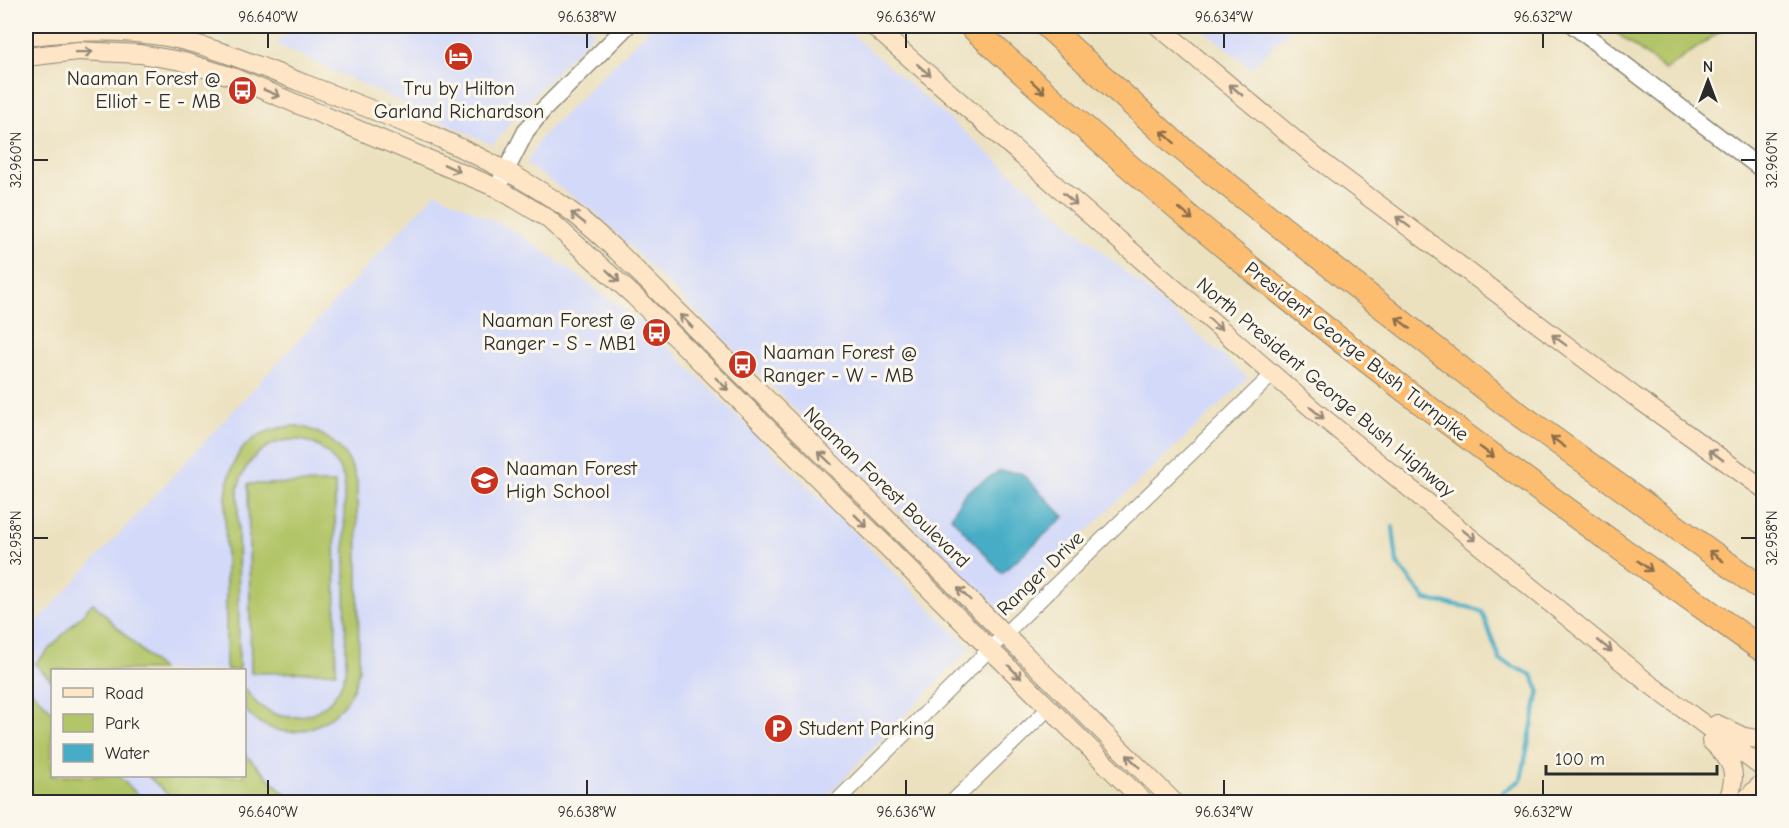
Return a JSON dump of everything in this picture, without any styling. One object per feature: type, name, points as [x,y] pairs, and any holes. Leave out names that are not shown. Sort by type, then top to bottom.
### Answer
[{"type":"highway","name":"President George Bush Turnpike","points":[[971,26],[1134,171],[1310,316],[1441,417],[1764,651]]},
{"type":"highway","points":[[1047,26],[1175,143],[1513,410],[1764,590]]},
{"type":"main road","name":"North President George Bush Highway","points":[[873,26],[1315,411],[1647,682],[1764,769]]},
{"type":"main road","points":[[1158,26],[1318,159],[1634,396],[1764,489]]},
{"type":"main road","name":"Naaman Forest Boulevard","points":[[26,37],[77,31],[112,31],[168,38],[227,53],[354,100],[506,171],[561,204],[586,224],[652,286],[1168,796]]},
{"type":"main road","points":[[26,57],[78,51],[140,54],[230,76],[497,188],[547,218],[636,298],[1146,802]]},
{"type":"main road","points":[[315,111],[354,100]]},
{"type":"main road","points":[[636,298],[652,286]]},
{"type":"main road","points":[[1647,682],[1663,686],[1726,729],[1744,737],[1764,740]]},
{"type":"main road","points":[[1647,682],[1651,693],[1728,756],[1734,771],[1727,802]]},
{"type":"main road","points":[[1743,802],[1764,781]]},
{"type":"street","points":[[497,188],[526,130],[627,26]]},
{"type":"street","points":[[1574,26],[1764,171]]},
{"type":"street","name":"Ranger Drive","points":[[836,802],[1273,374]]},
{"type":"street","points":[[952,802],[1050,707]]},
{"type":"street","points":[[1146,802],[1168,796]]},
{"type":"shaded area","points":[[295,26],[590,26],[595,31],[518,112],[493,145],[276,44]]},
{"type":"shaded area","points":[[652,26],[842,26],[1248,378],[1001,612],[595,212],[526,164],[540,138]]},
{"type":"shaded area","points":[[1199,26],[1294,26],[1251,68]]},
{"type":"shaded area","name":"Naaman Forest High School","points":[[436,192],[520,234],[647,326],[970,648],[821,802],[146,802],[119,777],[246,777],[246,669],[51,669],[51,710],[26,685],[26,634]]},
{"type":"green space","points":[[1608,26],[1728,26],[1665,70]]},
{"type":"green space","points":[[298,426],[328,438],[343,452],[357,481],[359,669],[353,688],[343,705],[329,718],[313,727],[296,731],[278,730],[261,723],[246,711],[246,689],[257,703],[272,713],[288,717],[304,716],[319,709],[332,699],[342,684],[346,665],[344,479],[334,460],[321,448],[305,441],[288,440],[272,444],[258,454],[246,469],[238,488],[239,669],[227,669],[225,513],[227,491],[231,471],[239,454],[252,440],[271,430]]},
{"type":"green space","points":[[335,483],[336,672],[251,673],[248,484]]},
{"type":"green space","points":[[93,603],[160,669],[51,669],[51,680],[35,664]]},
{"type":"green space","points":[[26,685],[51,710],[51,777],[119,777],[146,802],[26,802]]},
{"type":"green space","points":[[246,755],[293,802],[176,802],[149,777],[246,777]]},
{"type":"water","points":[[999,471],[1021,473],[1064,517],[1002,573],[951,517],[965,493]]},
{"type":"waterway","points":[[1393,527],[1397,563],[1426,600],[1468,607],[1482,612],[1500,660],[1532,675],[1539,690],[1521,780],[1504,791],[1500,802]]},
{"type":"place","name":"Tru by Hilton Garland Richardson","points":[[459,57]]},
{"type":"place","name":"Naaman Forest @ Elliot - E - MB","points":[[242,90]]},
{"type":"place","name":"Naaman Forest @ Ranger - S - MB1","points":[[657,332]]},
{"type":"place","name":"Naaman Forest @ Ranger - W - MB","points":[[742,364]]},
{"type":"place","name":"Naaman Forest High School","points":[[485,480]]},
{"type":"place","name":"Student Parking","points":[[778,728]]}]
